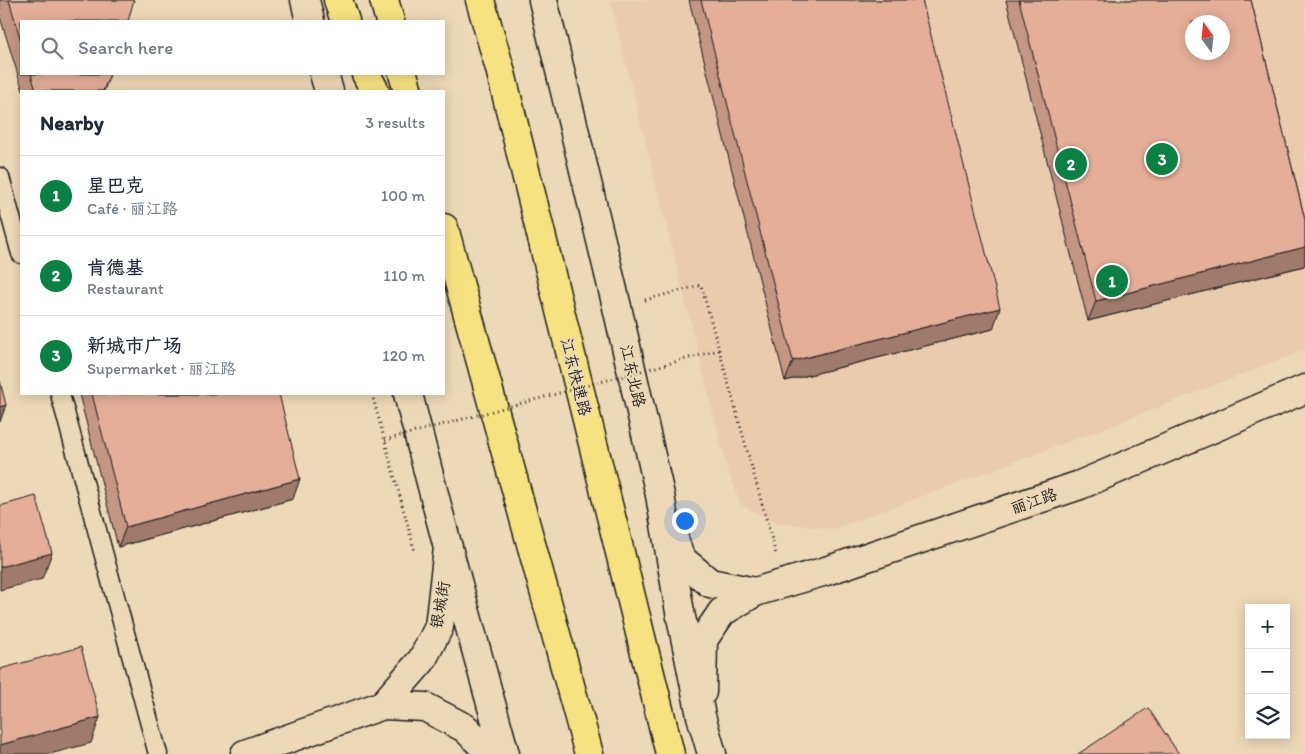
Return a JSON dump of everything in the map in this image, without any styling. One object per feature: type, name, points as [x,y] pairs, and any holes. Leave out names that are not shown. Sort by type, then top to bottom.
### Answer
[{"type":"highway","points":[[338,0],[345,20]]},
{"type":"highway","points":[[384,0],[390,20]]},
{"type":"highway","name":"江东快速路","points":[[480,0],[500,69],[670,754]]},
{"type":"highway","points":[[494,0],[500,69]]},
{"type":"highway","points":[[366,75],[374,90]]},
{"type":"highway","points":[[404,75],[408,90]]},
{"type":"highway","points":[[445,237],[589,754]]},
{"type":"street","points":[[305,0],[310,20]]},
{"type":"street","name":"江东北路","points":[[543,0],[660,495],[680,612],[701,716],[712,754]]},
{"type":"street","points":[[324,75],[329,90]]},
{"type":"street","name":"丽江路","points":[[701,716],[703,640],[722,612],[755,592],[826,572],[1080,485],[1305,389]]},
{"type":"street","points":[[408,395],[505,754]]},
{"type":"street","name":"丽江路","points":[[660,495],[680,558],[710,583],[755,592]]},
{"type":"street","name":"银城街","points":[[383,705],[422,660],[439,627],[448,548]]},
{"type":"street","name":"银城街","points":[[246,754],[383,705],[425,707],[465,728],[491,754]]},
{"type":"lane","points":[[0,177],[20,250]]},
{"type":"lane","points":[[60,395],[158,754]]},
{"type":"path","points":[[617,307],[701,286],[785,584]]},
{"type":"path","points":[[385,440],[719,350]]},
{"type":"path","points":[[372,395],[415,553]]},
{"type":"shaded area","points":[[610,0],[1305,0],[1305,350],[1113,425],[834,529],[777,523],[741,505],[727,468]]},
{"type":"building","points":[[9,0],[134,0],[128,20],[20,20],[20,38]]},
{"type":"building","points":[[701,0],[922,0],[1000,308],[793,361]]},
{"type":"building","points":[[1019,0],[1251,0],[1305,220],[1305,247],[1096,301]]},
{"type":"building","points":[[31,75],[110,75],[103,90],[36,90]]},
{"type":"building","points":[[0,381],[6,405],[0,407]]},
{"type":"building","points":[[92,395],[279,395],[300,479],[126,527]]},
{"type":"building","points":[[36,496],[52,553],[0,567],[0,506]]},
{"type":"building","points":[[81,647],[100,717],[0,745],[0,669]]},
{"type":"building","points":[[1148,708],[1179,754],[1078,754]]},
{"type":"place","name":"新城市广场","points":[[1162,159]]},
{"type":"place","name":"肯德基","points":[[1071,164]]},
{"type":"place","name":"星巴克","points":[[1112,281]]}]
